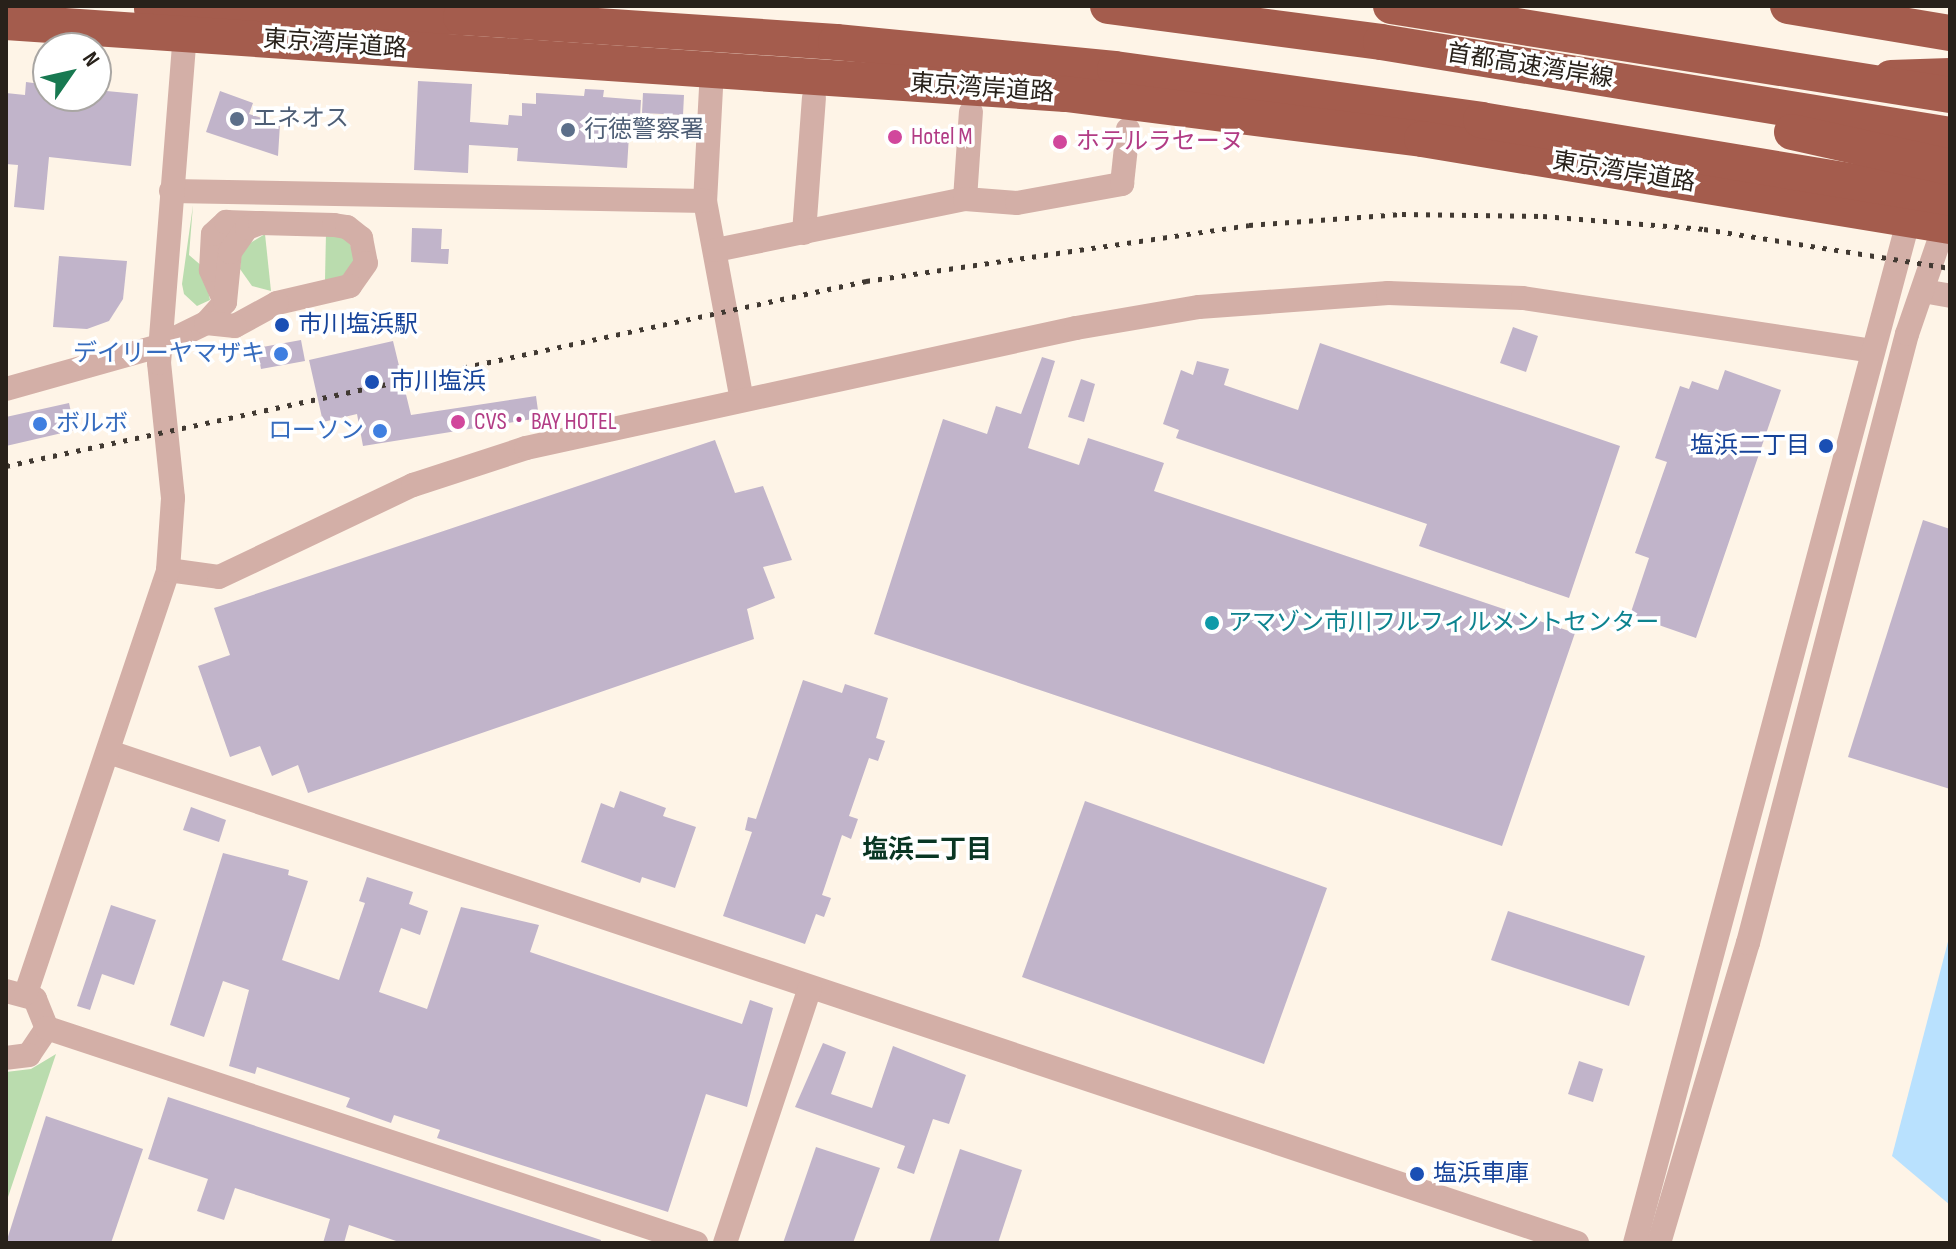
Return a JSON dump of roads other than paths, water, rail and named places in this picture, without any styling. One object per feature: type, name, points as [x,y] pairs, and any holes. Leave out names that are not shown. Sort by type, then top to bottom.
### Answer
[{"type":"highway","name":"東京湾岸道路","points":[[31,6],[461,17],[836,42],[1115,69],[1481,120],[1949,215]]},
{"type":"highway","name":"首都高速湾岸線","points":[[1108,6],[1381,42],[1950,135]]},
{"type":"highway","name":"首都高速湾岸線","points":[[1391,6],[1950,95]]},
{"type":"highway","points":[[1788,6],[1950,33]]},
{"type":"highway","name":"東京湾岸道路","points":[[6,22],[712,69],[1193,107],[1909,219],[1949,215]]},
{"type":"highway","points":[[1381,42],[1511,77],[1950,167]]},
{"type":"highway","points":[[1866,81],[1950,77]]},
{"type":"street","points":[[6,1058],[29,1055],[47,1028],[42,1007],[16,992],[109,752],[168,570],[173,498],[159,346],[185,34]]},
{"type":"street","points":[[712,69],[705,201],[742,400]]},
{"type":"street","points":[[1659,1243],[1686,1061],[1872,351],[1950,77]]},
{"type":"street","points":[[804,233],[814,98]]},
{"type":"street","points":[[965,199],[971,112]]},
{"type":"street","points":[[716,250],[965,199],[1017,203],[1122,184],[1128,129]]},
{"type":"street","points":[[171,191],[705,201]]},
{"type":"street","points":[[1635,1243],[1710,1067],[1748,943],[1863,500],[1923,291],[1949,215]]},
{"type":"street","points":[[206,323],[235,326],[277,303],[350,286],[363,272],[364,245],[347,227],[226,222],[213,234],[211,270],[225,302]]},
{"type":"street","points":[[6,389],[159,346],[206,323],[225,302],[234,242],[260,223]]},
{"type":"street","points":[[229,276],[253,297],[277,303]]},
{"type":"street","points":[[1923,291],[1950,296]]},
{"type":"street","points":[[168,570],[219,577],[348,513],[453,470],[526,448],[1076,328],[1294,297],[1388,293],[1551,301],[1872,351]]},
{"type":"street","points":[[1835,493],[1863,500]]},
{"type":"street","points":[[1790,666],[1818,673]]},
{"type":"street","points":[[109,752],[1577,1243]]},
{"type":"street","points":[[1719,936],[1748,943]]},
{"type":"street","points":[[725,1243],[810,988]]},
{"type":"street","points":[[47,1028],[696,1243]]},
{"type":"street","points":[[1686,1061],[1710,1067]]},
{"type":"water","points":[[1950,934],[1950,1205],[1892,1156]]},
{"type":"railway","points":[[6,466],[866,281],[1249,225],[1402,214],[1543,216],[1704,229],[1950,268]]},
{"type":"place","name":"エネオス","points":[[237,119]]},
{"type":"place","name":"行徳警察署","points":[[568,130]]},
{"type":"place","name":"Hotel M","points":[[895,137]]},
{"type":"place","name":"ホテルラセーヌ","points":[[1060,142]]},
{"type":"place","name":"市川塩浜駅","points":[[282,325]]},
{"type":"place","name":"デイリーヤマザキ","points":[[281,354]]},
{"type":"place","name":"市川塩浜","points":[[372,382]]},
{"type":"place","name":"CVS・BAY HOTEL","points":[[458,422]]},
{"type":"place","name":"ボルボ","points":[[40,424]]},
{"type":"place","name":"ローソン","points":[[380,431]]},
{"type":"place","name":"塩浜二丁目","points":[[1826,446]]},
{"type":"place","name":"アマゾン市川フルフィルメントセンター","points":[[1212,623]]},
{"type":"place","name":"塩浜車庫","points":[[1417,1174]]},
{"type":"district","name":"塩浜二丁目","points":[[927,851]]}]
